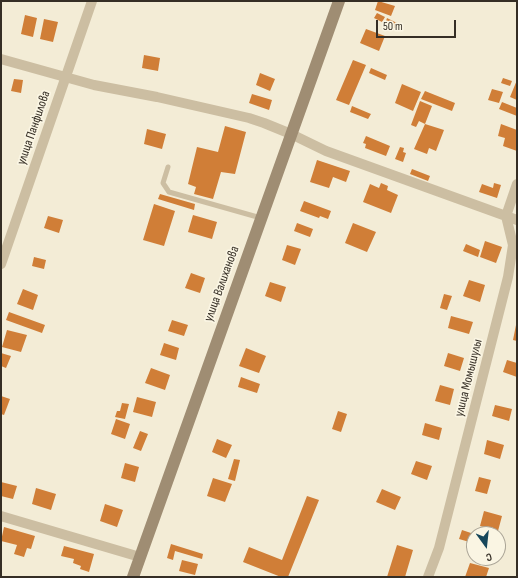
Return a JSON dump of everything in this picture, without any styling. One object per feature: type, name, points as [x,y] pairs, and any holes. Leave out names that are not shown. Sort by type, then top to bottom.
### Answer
[{"type":"main road","name":"улица Валиханова","points":[[133,577],[339,1]]},
{"type":"street","name":"улица Панфилова","points":[[1,264],[92,1]]},
{"type":"street","points":[[1,59],[94,85],[157,97],[264,122],[326,151],[517,220]]},
{"type":"street","points":[[506,216],[517,184]]},
{"type":"street","name":"улица Момышулы","points":[[428,577],[439,548],[508,278],[513,245],[506,216]]},
{"type":"street","points":[[1,516],[140,557]]},
{"type":"lane","points":[[168,167],[163,183],[169,192],[261,218]]},
{"type":"building","points":[[378,1],[395,6],[391,16],[375,10]]},
{"type":"building","points":[[377,13],[385,17],[382,22],[374,18]]},
{"type":"building","points":[[25,15],[37,18],[33,37],[21,34]]},
{"type":"building","points":[[387,18],[399,24],[397,29],[385,24]]},
{"type":"building","points":[[44,19],[58,22],[53,42],[40,39]]},
{"type":"building","points":[[366,29],[385,36],[379,51],[360,43]]},
{"type":"building","points":[[144,55],[160,58],[158,71],[142,68]]},
{"type":"building","points":[[353,60],[366,65],[349,105],[336,100]]},
{"type":"building","points":[[371,68],[387,75],[385,80],[369,73]]},
{"type":"building","points":[[260,73],[275,79],[270,91],[256,85]]},
{"type":"building","points":[[503,78],[512,81],[510,86],[501,83]]},
{"type":"building","points":[[14,79],[23,80],[21,93],[11,91]]},
{"type":"building","points":[[517,80],[517,100],[510,97]]},
{"type":"building","points":[[402,84],[421,92],[413,111],[395,103]]},
{"type":"building","points":[[492,89],[503,92],[499,103],[488,100]]},
{"type":"building","points":[[425,91],[455,103],[452,111],[421,99]]},
{"type":"building","points":[[252,94],[272,100],[269,110],[249,103]]},
{"type":"building","points":[[420,101],[432,106],[425,124],[419,121],[416,127],[411,125]]},
{"type":"building","points":[[502,102],[517,108],[517,116],[499,109]]},
{"type":"building","points":[[352,106],[371,114],[368,119],[350,112]]},
{"type":"building","points":[[425,124],[444,130],[436,151],[429,148],[427,154],[414,149]]},
{"type":"building","points":[[501,124],[517,130],[517,151],[503,146],[505,138],[498,136]]},
{"type":"building","points":[[225,126],[246,132],[235,174],[221,172],[213,199],[194,194],[196,187],[188,184],[197,147],[218,152]]},
{"type":"building","points":[[147,129],[166,134],[162,149],[144,144]]},
{"type":"building","points":[[366,136],[390,146],[386,156],[365,148],[366,144],[363,143]]},
{"type":"building","points":[[400,147],[404,148],[403,152],[406,153],[403,162],[395,159]]},
{"type":"building","points":[[317,160],[350,171],[346,182],[333,177],[329,188],[310,182]]},
{"type":"building","points":[[412,169],[430,176],[428,181],[410,174]]},
{"type":"building","points":[[381,183],[388,186],[387,190],[398,195],[391,213],[363,202],[370,184],[379,188]]},
{"type":"building","points":[[494,183],[501,185],[497,198],[479,192],[482,184],[493,188]]},
{"type":"building","points":[[160,194],[195,204],[194,210],[158,199]]},
{"type":"building","points":[[304,201],[331,211],[328,219],[320,216],[319,218],[300,211]]},
{"type":"building","points":[[154,204],[175,211],[164,246],[143,240]]},
{"type":"building","points":[[193,215],[217,222],[212,239],[188,232]]},
{"type":"building","points":[[48,216],[63,220],[59,233],[44,228]]},
{"type":"building","points":[[297,223],[313,229],[310,237],[294,231]]},
{"type":"building","points":[[353,223],[376,232],[367,252],[345,243]]},
{"type":"building","points":[[485,241],[502,247],[496,263],[480,257]]},
{"type":"building","points":[[466,244],[480,250],[478,257],[463,251]]},
{"type":"building","points":[[287,245],[301,249],[295,265],[282,260]]},
{"type":"building","points":[[34,257],[46,260],[44,269],[32,266]]},
{"type":"building","points":[[191,273],[205,278],[200,293],[185,288]]},
{"type":"building","points":[[469,280],[485,285],[480,302],[463,296]]},
{"type":"building","points":[[270,282],[286,287],[281,302],[265,296]]},
{"type":"building","points":[[23,289],[38,295],[33,310],[17,304]]},
{"type":"building","points":[[444,294],[452,296],[447,310],[440,308]]},
{"type":"building","points":[[9,312],[45,325],[42,333],[6,320]]},
{"type":"building","points":[[451,316],[473,322],[469,334],[448,328]]},
{"type":"building","points":[[172,320],[188,325],[184,336],[168,331]]},
{"type":"building","points":[[517,325],[517,341],[513,340]]},
{"type":"building","points":[[7,330],[27,335],[21,352],[2,347]]},
{"type":"building","points":[[164,343],[179,348],[176,360],[160,355]]},
{"type":"building","points":[[246,348],[266,356],[259,373],[239,366]]},
{"type":"building","points":[[1,353],[11,356],[6,368],[1,366]]},
{"type":"building","points":[[448,353],[464,358],[460,371],[444,366]]},
{"type":"building","points":[[507,360],[517,363],[517,377],[503,372]]},
{"type":"building","points":[[151,368],[170,375],[165,390],[145,383]]},
{"type":"building","points":[[241,377],[260,384],[257,393],[238,387]]},
{"type":"building","points":[[440,385],[454,389],[450,405],[435,401]]},
{"type":"building","points":[[1,396],[10,399],[4,415],[1,414]]},
{"type":"building","points":[[137,397],[156,402],[152,417],[133,412]]},
{"type":"building","points":[[122,403],[129,404],[125,419],[115,417],[117,411],[120,411]]},
{"type":"building","points":[[495,405],[512,409],[509,421],[492,416]]},
{"type":"building","points":[[338,411],[347,414],[341,432],[332,429]]},
{"type":"building","points":[[116,419],[130,424],[125,439],[111,434]]},
{"type":"building","points":[[425,423],[442,428],[439,440],[422,435]]},
{"type":"building","points":[[140,431],[148,434],[141,451],[133,448]]},
{"type":"building","points":[[217,439],[232,445],[226,458],[212,452]]},
{"type":"building","points":[[487,440],[504,445],[500,459],[484,454]]},
{"type":"building","points":[[234,459],[240,460],[235,481],[228,479]]},
{"type":"building","points":[[416,461],[432,466],[427,480],[411,474]]},
{"type":"building","points":[[125,463],[139,467],[135,482],[121,478]]},
{"type":"building","points":[[479,477],[491,480],[487,494],[475,491]]},
{"type":"building","points":[[213,478],[232,484],[225,502],[207,496]]},
{"type":"building","points":[[1,482],[17,486],[13,499],[1,496]]},
{"type":"building","points":[[36,488],[56,494],[51,510],[32,504]]},
{"type":"building","points":[[382,489],[401,497],[395,510],[376,502]]},
{"type":"building","points":[[307,496],[319,500],[288,577],[281,577],[243,562],[249,547],[282,560]]},
{"type":"building","points":[[105,504],[123,510],[117,527],[100,521]]},
{"type":"building","points":[[484,511],[502,516],[499,526],[480,526]]},
{"type":"building","points":[[4,527],[35,536],[31,549],[27,548],[24,557],[14,554],[17,545],[1,541]]},
{"type":"building","points":[[462,530],[466,531],[466,541],[459,539]]},
{"type":"building","points":[[171,544],[203,554],[202,559],[175,551],[173,560],[167,558]]},
{"type":"building","points":[[397,545],[413,550],[405,577],[387,577]]},
{"type":"building","points":[[64,546],[94,554],[89,572],[80,569],[81,566],[73,563],[74,559],[61,556]]},
{"type":"building","points":[[182,560],[198,564],[195,575],[179,571]]},
{"type":"building","points":[[469,566],[481,566],[489,568],[486,577],[465,577]]}]
